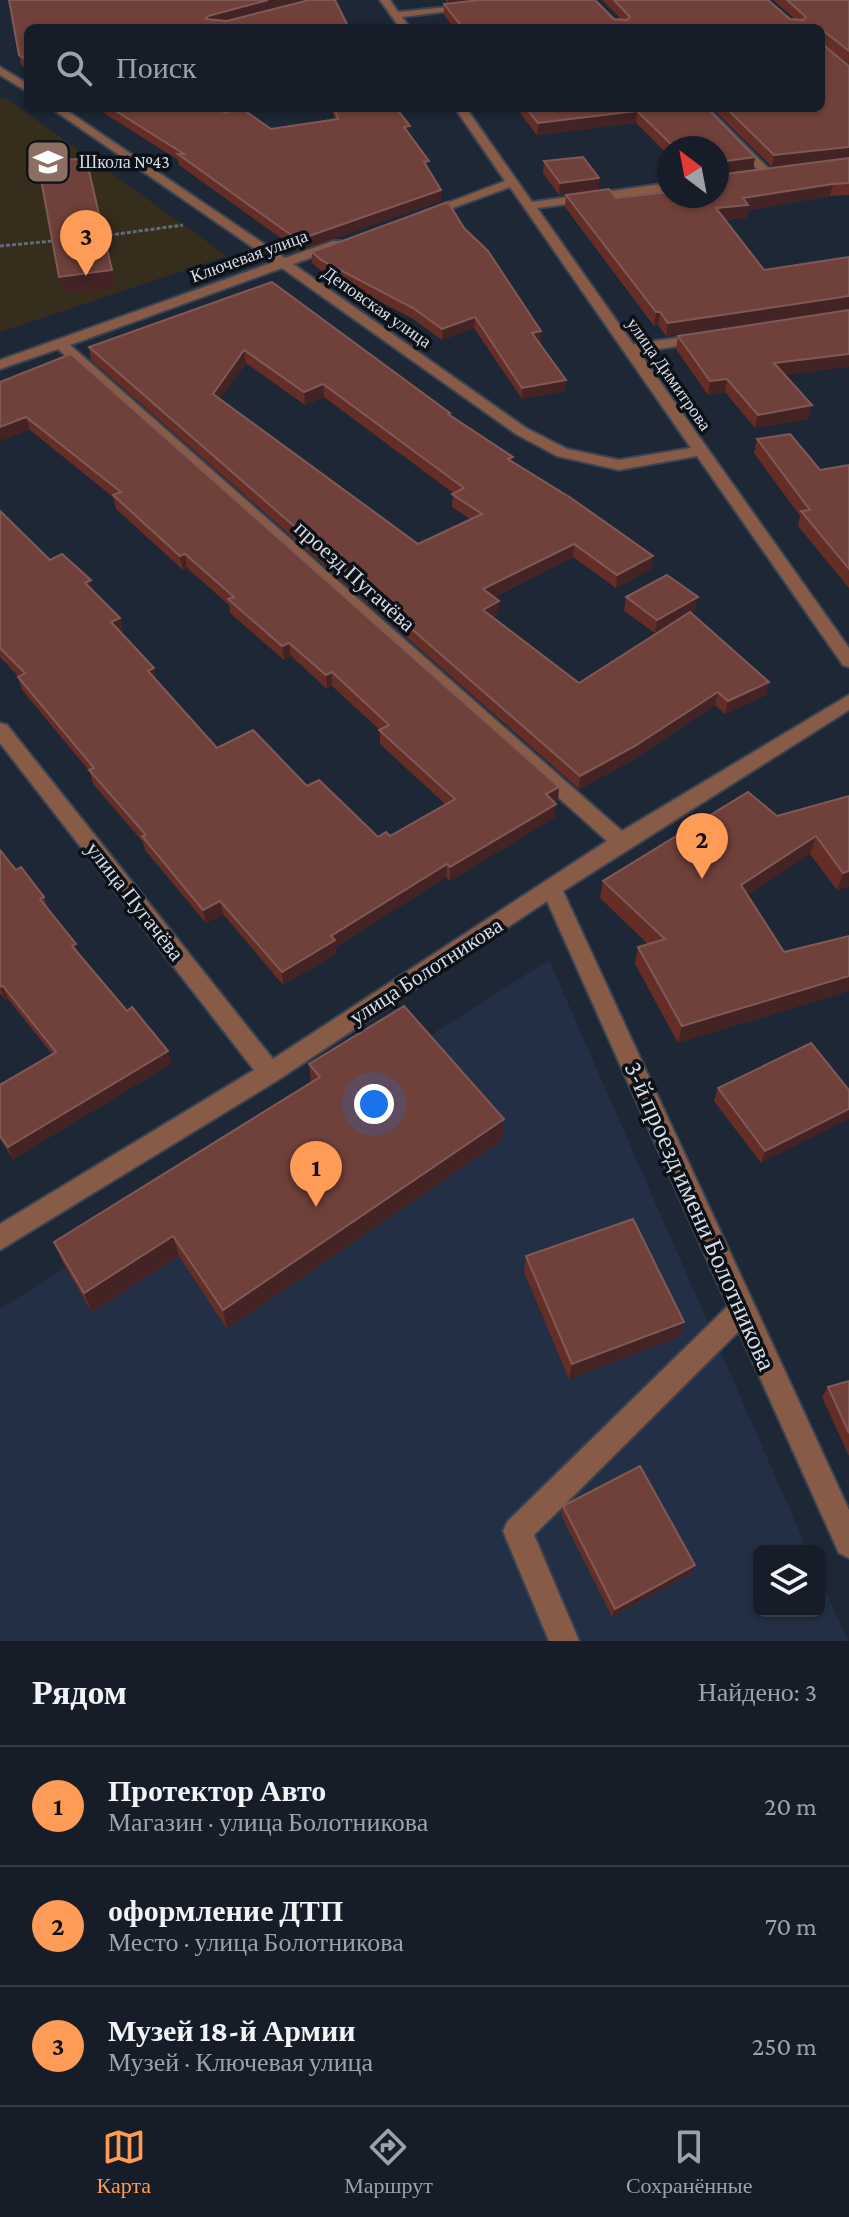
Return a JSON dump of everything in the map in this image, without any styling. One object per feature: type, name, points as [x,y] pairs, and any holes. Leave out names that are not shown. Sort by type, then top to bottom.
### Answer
[{"type":"street","points":[[385,0],[402,24]]},
{"type":"street","points":[[396,15],[486,6]]},
{"type":"street","points":[[0,70],[24,86]]},
{"type":"street","points":[[0,82],[24,75]]},
{"type":"street","name":"Деповская улица","points":[[62,112],[214,214],[521,431],[562,453],[619,465],[701,451]]},
{"type":"street","name":"улица Димитрова","points":[[463,112],[849,661]]},
{"type":"street","points":[[706,112],[762,175],[781,172]]},
{"type":"street","points":[[411,218],[511,183]]},
{"type":"street","points":[[527,206],[657,189]]},
{"type":"street","name":"Ключевая улица","points":[[0,365],[354,238]]},
{"type":"street","points":[[629,349],[723,335]]},
{"type":"street","name":"проезд Пугачёва","points":[[61,344],[621,842]]},
{"type":"street","name":"улица Болотникова","points":[[0,1238],[270,1073],[621,842],[849,701]]},
{"type":"street","name":"улица Пугачёва","points":[[0,730],[270,1073]]},
{"type":"street","name":"3-й проезд имени Болотникова","points":[[552,889],[849,1543]]},
{"type":"street","points":[[564,1641],[518,1531],[743,1309]]},
{"type":"path","points":[[103,236],[183,225],[214,214]]},
{"type":"path","points":[[0,246],[53,241]]},
{"type":"shaded area","name":"Школа №43","points":[[6,98],[227,256],[0,332],[0,99]]},
{"type":"shaded area","points":[[549,960],[805,1545],[753,1545],[753,1617],[825,1617],[825,1589],[848,1641],[0,1641],[0,1309]]},
{"type":"building","points":[[9,0],[268,0],[206,19],[227,21],[309,0],[335,0],[347,24],[24,24],[24,58],[19,55]]},
{"type":"building","points":[[480,0],[595,0],[614,19],[627,20],[630,17],[614,0],[768,0],[790,19],[803,20],[806,17],[787,0],[849,0],[849,51],[825,32],[825,24],[460,24],[444,4]]},
{"type":"building","points":[[825,46],[849,66],[849,147],[774,155],[730,112],[825,112]]},
{"type":"building","points":[[117,112],[247,112],[271,129],[338,119],[335,112],[399,112],[410,126],[404,127],[429,161],[424,162],[441,190],[298,240],[178,154],[184,154]]},
{"type":"building","points":[[529,112],[629,112],[538,123]]},
{"type":"building","points":[[638,112],[711,112],[755,157],[729,161],[729,136],[663,136]]},
{"type":"building","points":[[583,157],[599,178],[560,183],[544,161]]},
{"type":"building","points":[[86,158],[112,270],[59,277],[38,163]]},
{"type":"building","points":[[849,158],[849,183],[743,198],[748,205],[729,207],[729,173]]},
{"type":"building","points":[[609,189],[616,198],[657,193],[657,208],[716,208],[764,270],[849,257],[849,296],[668,323],[660,312],[656,312],[566,195]]},
{"type":"building","points":[[448,202],[464,228],[488,251],[541,331],[532,333],[566,380],[522,388],[475,317],[442,329],[413,308],[321,260],[312,252]]},
{"type":"building","points":[[272,282],[448,414],[513,457],[508,459],[571,498],[653,556],[617,575],[574,544],[483,589],[499,601],[483,610],[579,683],[690,612],[769,682],[728,701],[718,692],[635,746],[580,776],[89,347]],"holes":[[[244,350],[304,392],[323,384],[464,488],[452,494],[482,514],[418,544],[213,394]]]},
{"type":"building","points":[[849,310],[849,354],[774,363],[812,405],[758,415],[727,379],[710,381],[678,336]]},
{"type":"building","points":[[71,354],[559,787],[546,794],[556,804],[450,867],[447,864],[331,936],[335,940],[282,972],[220,901],[203,910],[142,836],[146,835],[89,770],[94,768],[18,677],[25,673],[0,648],[0,511],[50,560],[62,554],[91,580],[85,583],[120,618],[111,622],[154,668],[148,671],[217,748],[253,730],[307,786],[319,780],[378,837],[386,832],[390,836],[455,799],[379,730],[389,725],[332,672],[326,675],[289,643],[282,646],[228,599],[234,597],[185,554],[180,556],[113,495],[121,492],[26,417],[0,427],[0,382]]},
{"type":"building","points":[[790,434],[820,470],[849,465],[849,569],[801,511],[810,510],[757,439]]},
{"type":"building","points":[[667,575],[698,597],[657,620],[626,597]]},
{"type":"building","points":[[748,792],[777,816],[849,796],[849,871],[843,873],[816,836],[741,885],[784,952],[849,936],[849,976],[682,1026],[638,947],[665,939],[603,881]]},
{"type":"building","points":[[0,850],[16,870],[21,867],[44,897],[40,899],[76,944],[72,946],[127,1011],[132,1007],[168,1051],[8,1147],[0,1136],[0,1085],[56,1052],[3,986],[0,987]]},
{"type":"building","points":[[404,1006],[504,1119],[223,1310],[173,1236],[84,1293],[54,1242],[320,1077],[309,1064]]},
{"type":"building","points":[[811,1043],[849,1090],[849,1109],[765,1151],[718,1088]]},
{"type":"building","points":[[633,1219],[684,1322],[572,1364],[526,1256]]},
{"type":"building","points":[[849,1381],[849,1433],[828,1387]]},
{"type":"building","points":[[640,1466],[695,1565],[615,1609],[563,1506]]},
{"type":"place","name":"Школа №43","points":[[48,162]]},
{"type":"place","name":"Музей 18-й Армии","points":[[86,276]]},
{"type":"place","name":"оформление ДТП","points":[[702,879]]},
{"type":"place","name":"Протектор Авто","points":[[316,1207]]}]
